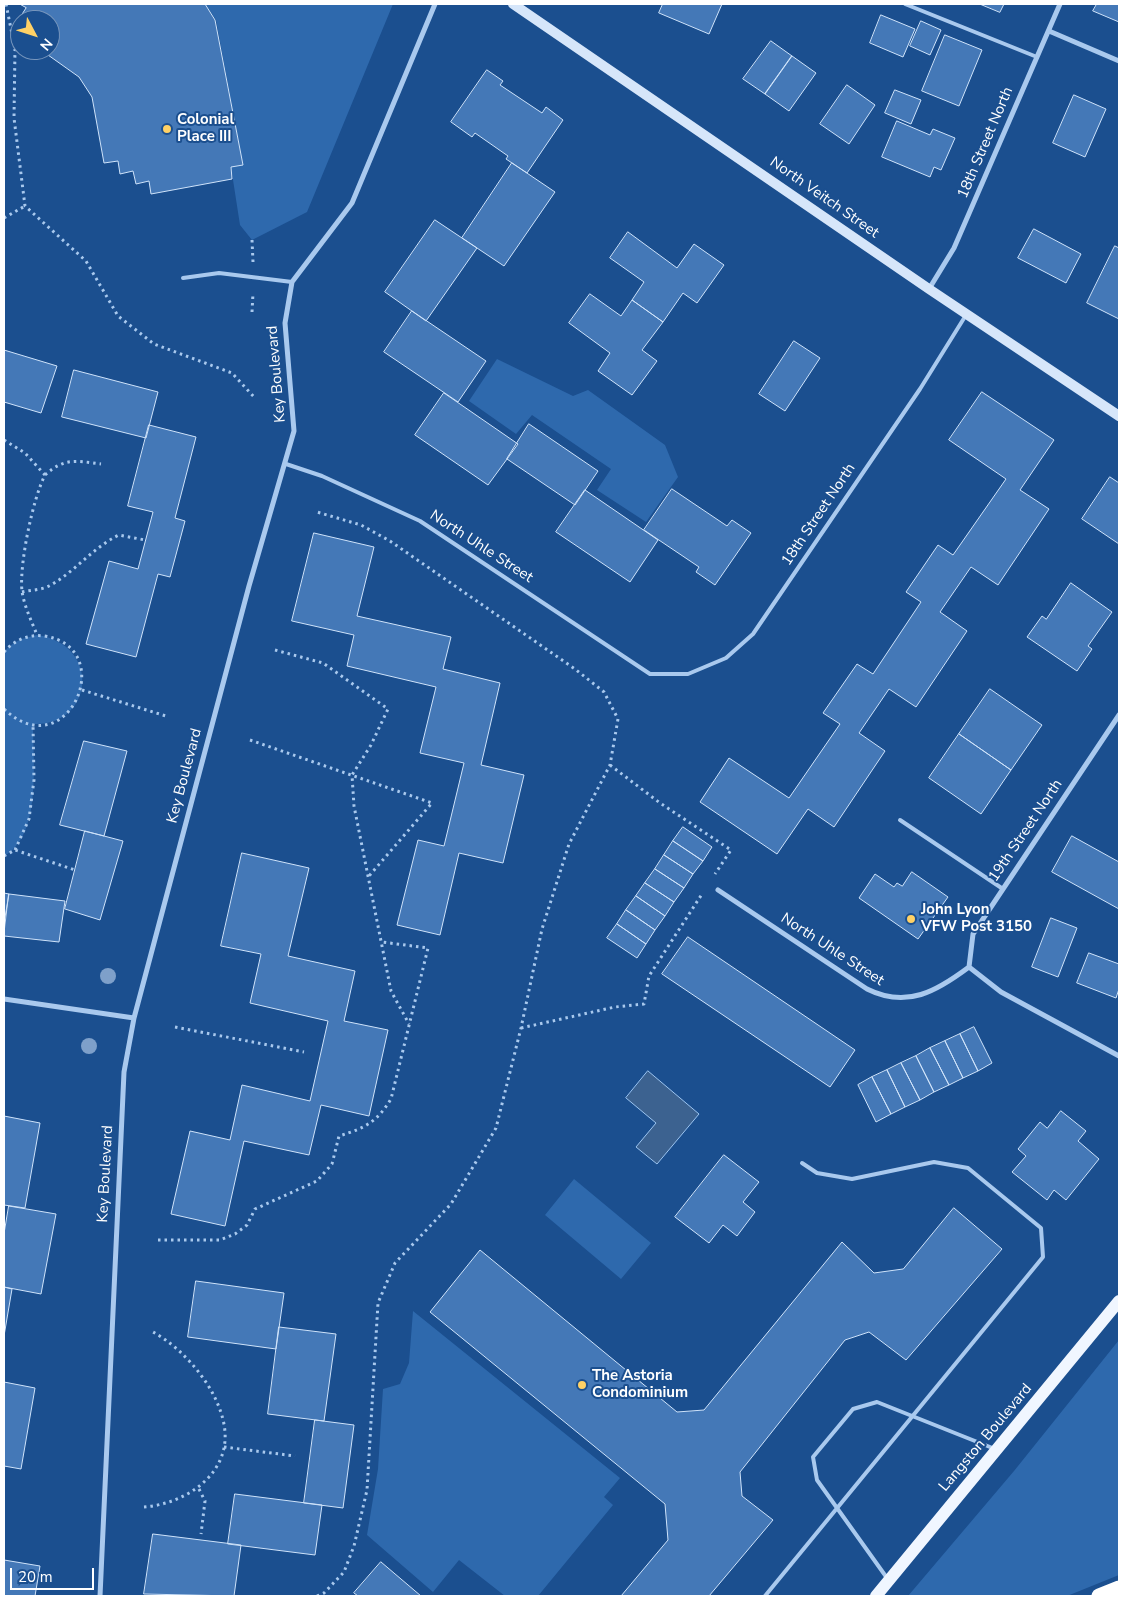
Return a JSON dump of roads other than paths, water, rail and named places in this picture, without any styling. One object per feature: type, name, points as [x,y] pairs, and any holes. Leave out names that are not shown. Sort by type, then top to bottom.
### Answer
[{"type":"highway","points":[[1099,1596],[1119,1588]]},
{"type":"main road","name":"North Veitch Street","points":[[513,4],[929,289],[1119,416]]},
{"type":"main road","name":"Langston Boulevard","points":[[876,1596],[1119,1300]]},
{"type":"street","name":"Key Boulevard","points":[[100,1596],[124,1072],[134,1018],[249,586],[286,464],[294,431],[285,323],[292,282],[352,203],[435,4]]},
{"type":"street","name":"18th Street North","points":[[929,289],[954,248],[1060,4]]},
{"type":"street","points":[[1048,31],[1119,60]]},
{"type":"street","name":"19th Street North","points":[[969,967],[973,934],[1119,715]]},
{"type":"street","name":"North Uhle Street","points":[[718,890],[853,980],[882,997],[898,999],[927,993],[948,983],[969,967]]},
{"type":"street","points":[[969,967],[1007,995],[1119,1056]]},
{"type":"street","points":[[4,999],[134,1018]]},
{"type":"lane","points":[[906,4],[1037,58]]},
{"type":"lane","points":[[183,278],[219,273],[292,282]]},
{"type":"lane","name":"18th Street North","points":[[650,674],[688,674],[726,658],[753,634],[967,314]]},
{"type":"lane","name":"North Uhle Street","points":[[286,464],[322,476],[420,521],[650,674]]},
{"type":"lane","points":[[900,820],[1003,889]]},
{"type":"lane","points":[[765,1596],[1043,1256],[1041,1228],[968,1168],[934,1162],[852,1179],[817,1173],[802,1163]]},
{"type":"lane","points":[[889,1581],[817,1480],[813,1457],[854,1409],[877,1402],[913,1414],[997,1450]]},
{"type":"place","name":"Colonial Place III","points":[[167,129]]},
{"type":"place","name":"John Lyon VFW Post 3150","points":[[911,919]]},
{"type":"place","name":"The Astoria Condominium","points":[[582,1385]]}]
